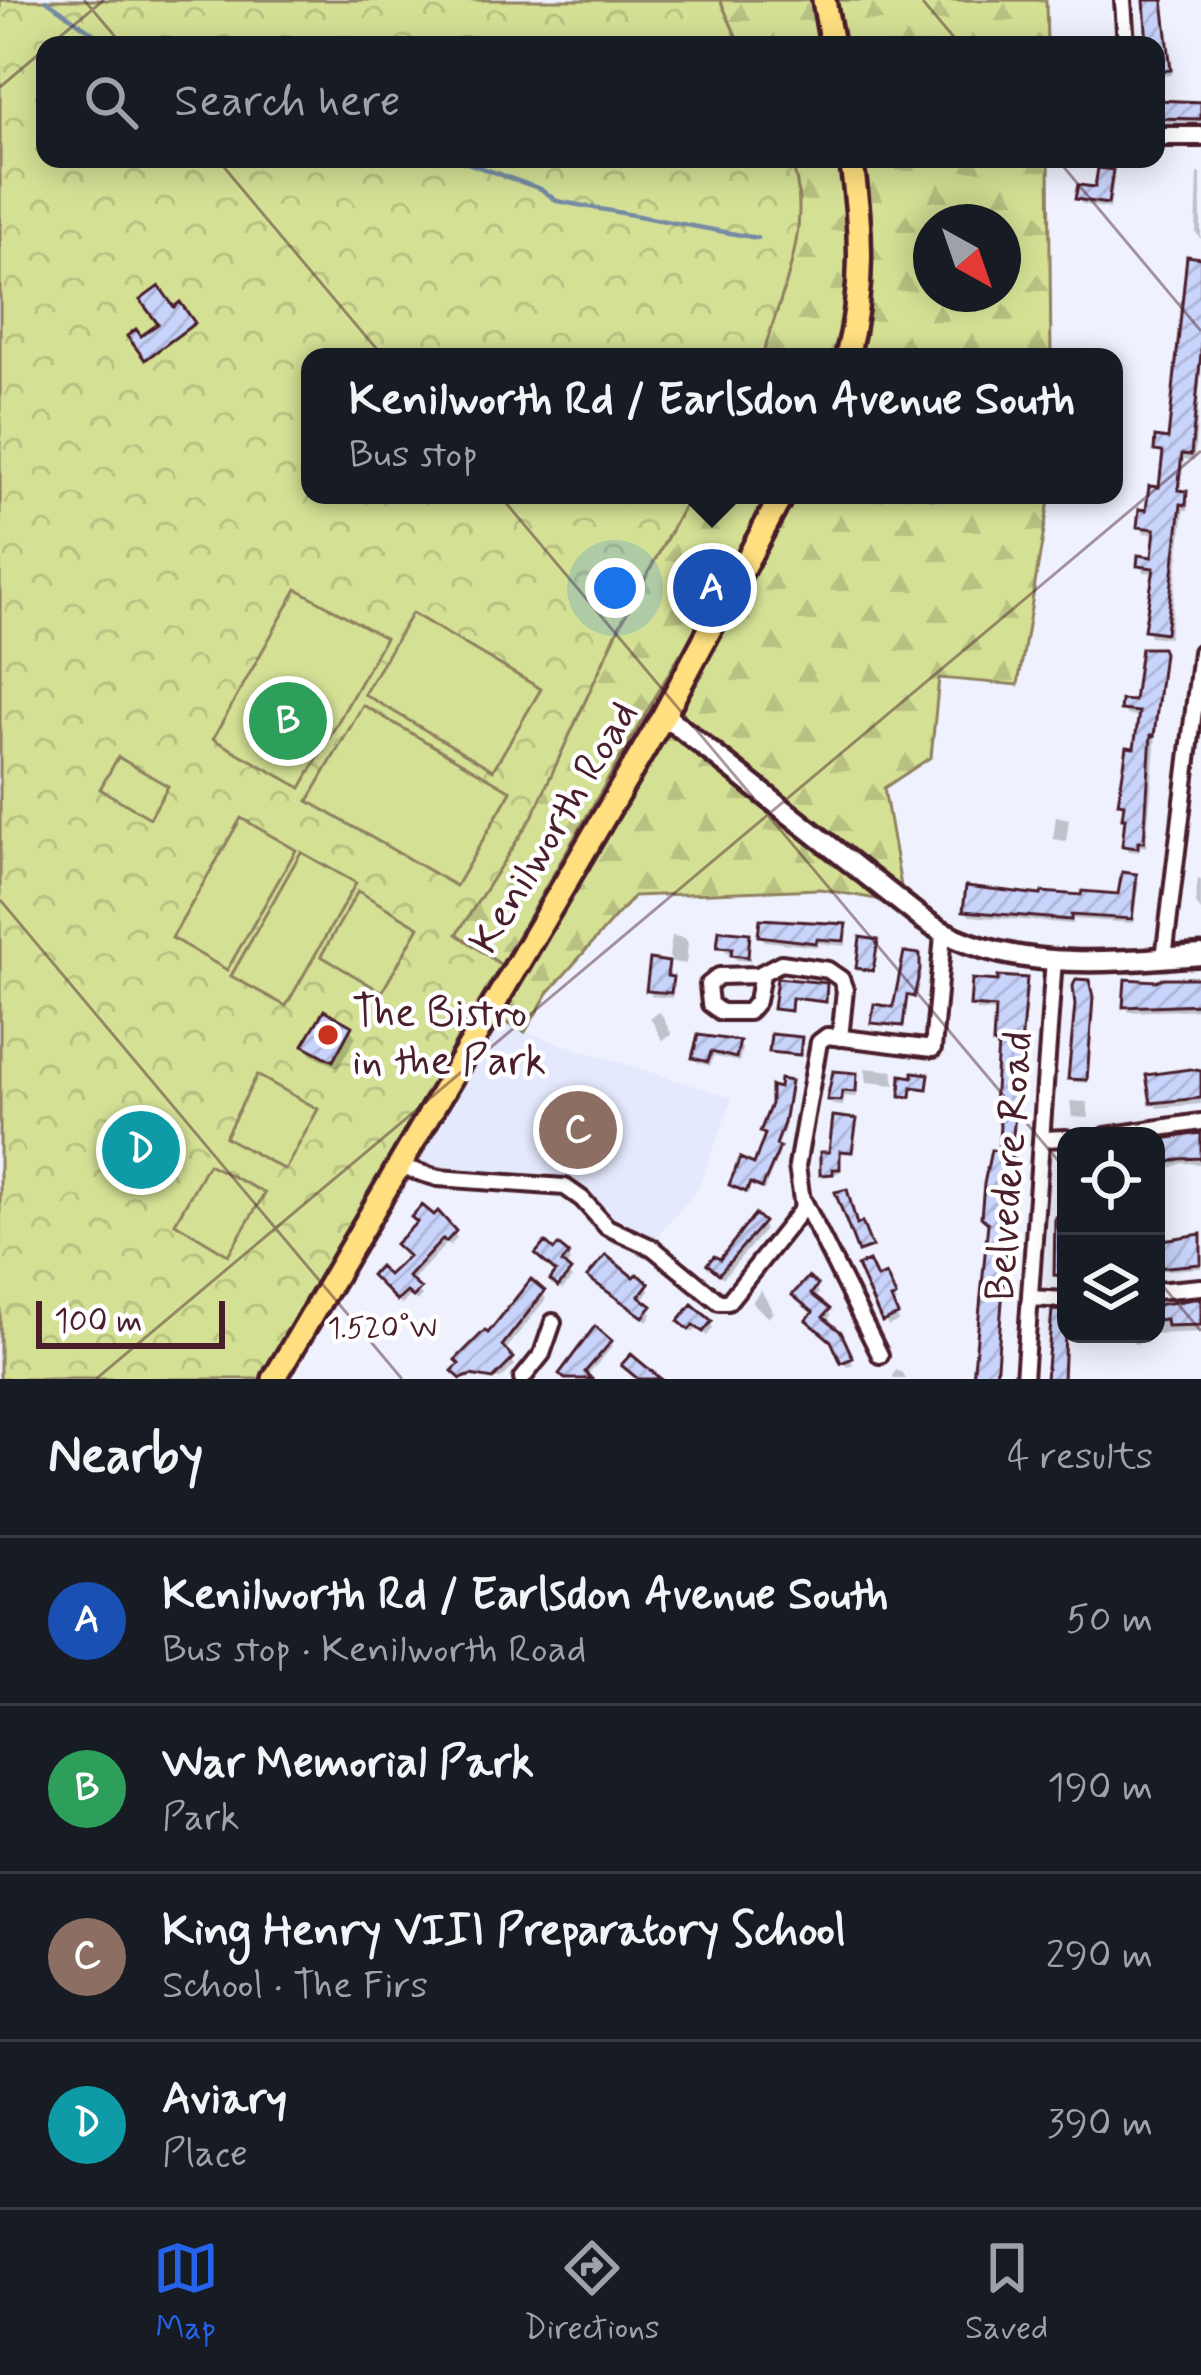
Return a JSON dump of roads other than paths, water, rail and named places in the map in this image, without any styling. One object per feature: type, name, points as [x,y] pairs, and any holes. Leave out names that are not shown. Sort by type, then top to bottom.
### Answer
[{"type":"main road","points":[[824,0],[830,36]]},
{"type":"main road","points":[[850,348],[861,292],[862,252],[852,168]]},
{"type":"main road","name":"Kenilworth Road","points":[[274,1379],[664,715],[777,504]]},
{"type":"main road","points":[[664,715],[943,934],[998,952],[1054,958],[1201,955]]},
{"type":"street","points":[[1123,0],[1125,36]]},
{"type":"street","points":[[1165,136],[1201,136]]},
{"type":"street","points":[[1164,958],[1201,652]]},
{"type":"street","points":[[880,1355],[804,1202],[796,1166],[819,1042],[825,1036],[933,1049],[943,934]]},
{"type":"street","name":"Belvedere Road","points":[[1024,1379],[1054,958]]},
{"type":"street","points":[[762,974],[786,963],[837,974],[845,990],[840,1038]]},
{"type":"street","points":[[1165,1127],[1201,1122]]},
{"type":"street","points":[[1043,1139],[1057,1138]]},
{"type":"street","points":[[401,1166],[438,1178],[565,1187],[582,1198],[607,1227],[653,1248],[722,1303],[730,1300],[757,1267],[800,1214],[804,1202]]},
{"type":"street","points":[[1165,1290],[1201,1287]]},
{"type":"street","points":[[1030,1298],[1057,1300]]},
{"type":"street","points":[[522,1379],[542,1354],[554,1322]]},
{"type":"waterway","points":[[46,0],[97,36]]},
{"type":"waterway","points":[[482,168],[541,189],[557,201],[757,238]]},
{"type":"place","name":"Kenilworth Rd / Earlsdon Avenue South","points":[[712,588]]},
{"type":"place","name":"War Memorial Park","points":[[288,721]]},
{"type":"place","name":"The Bistro in the Park","points":[[328,1035]]},
{"type":"place","name":"King Henry VIII Preparatory School","points":[[578,1130]]},
{"type":"place","name":"Aviary","points":[[141,1150]]}]
